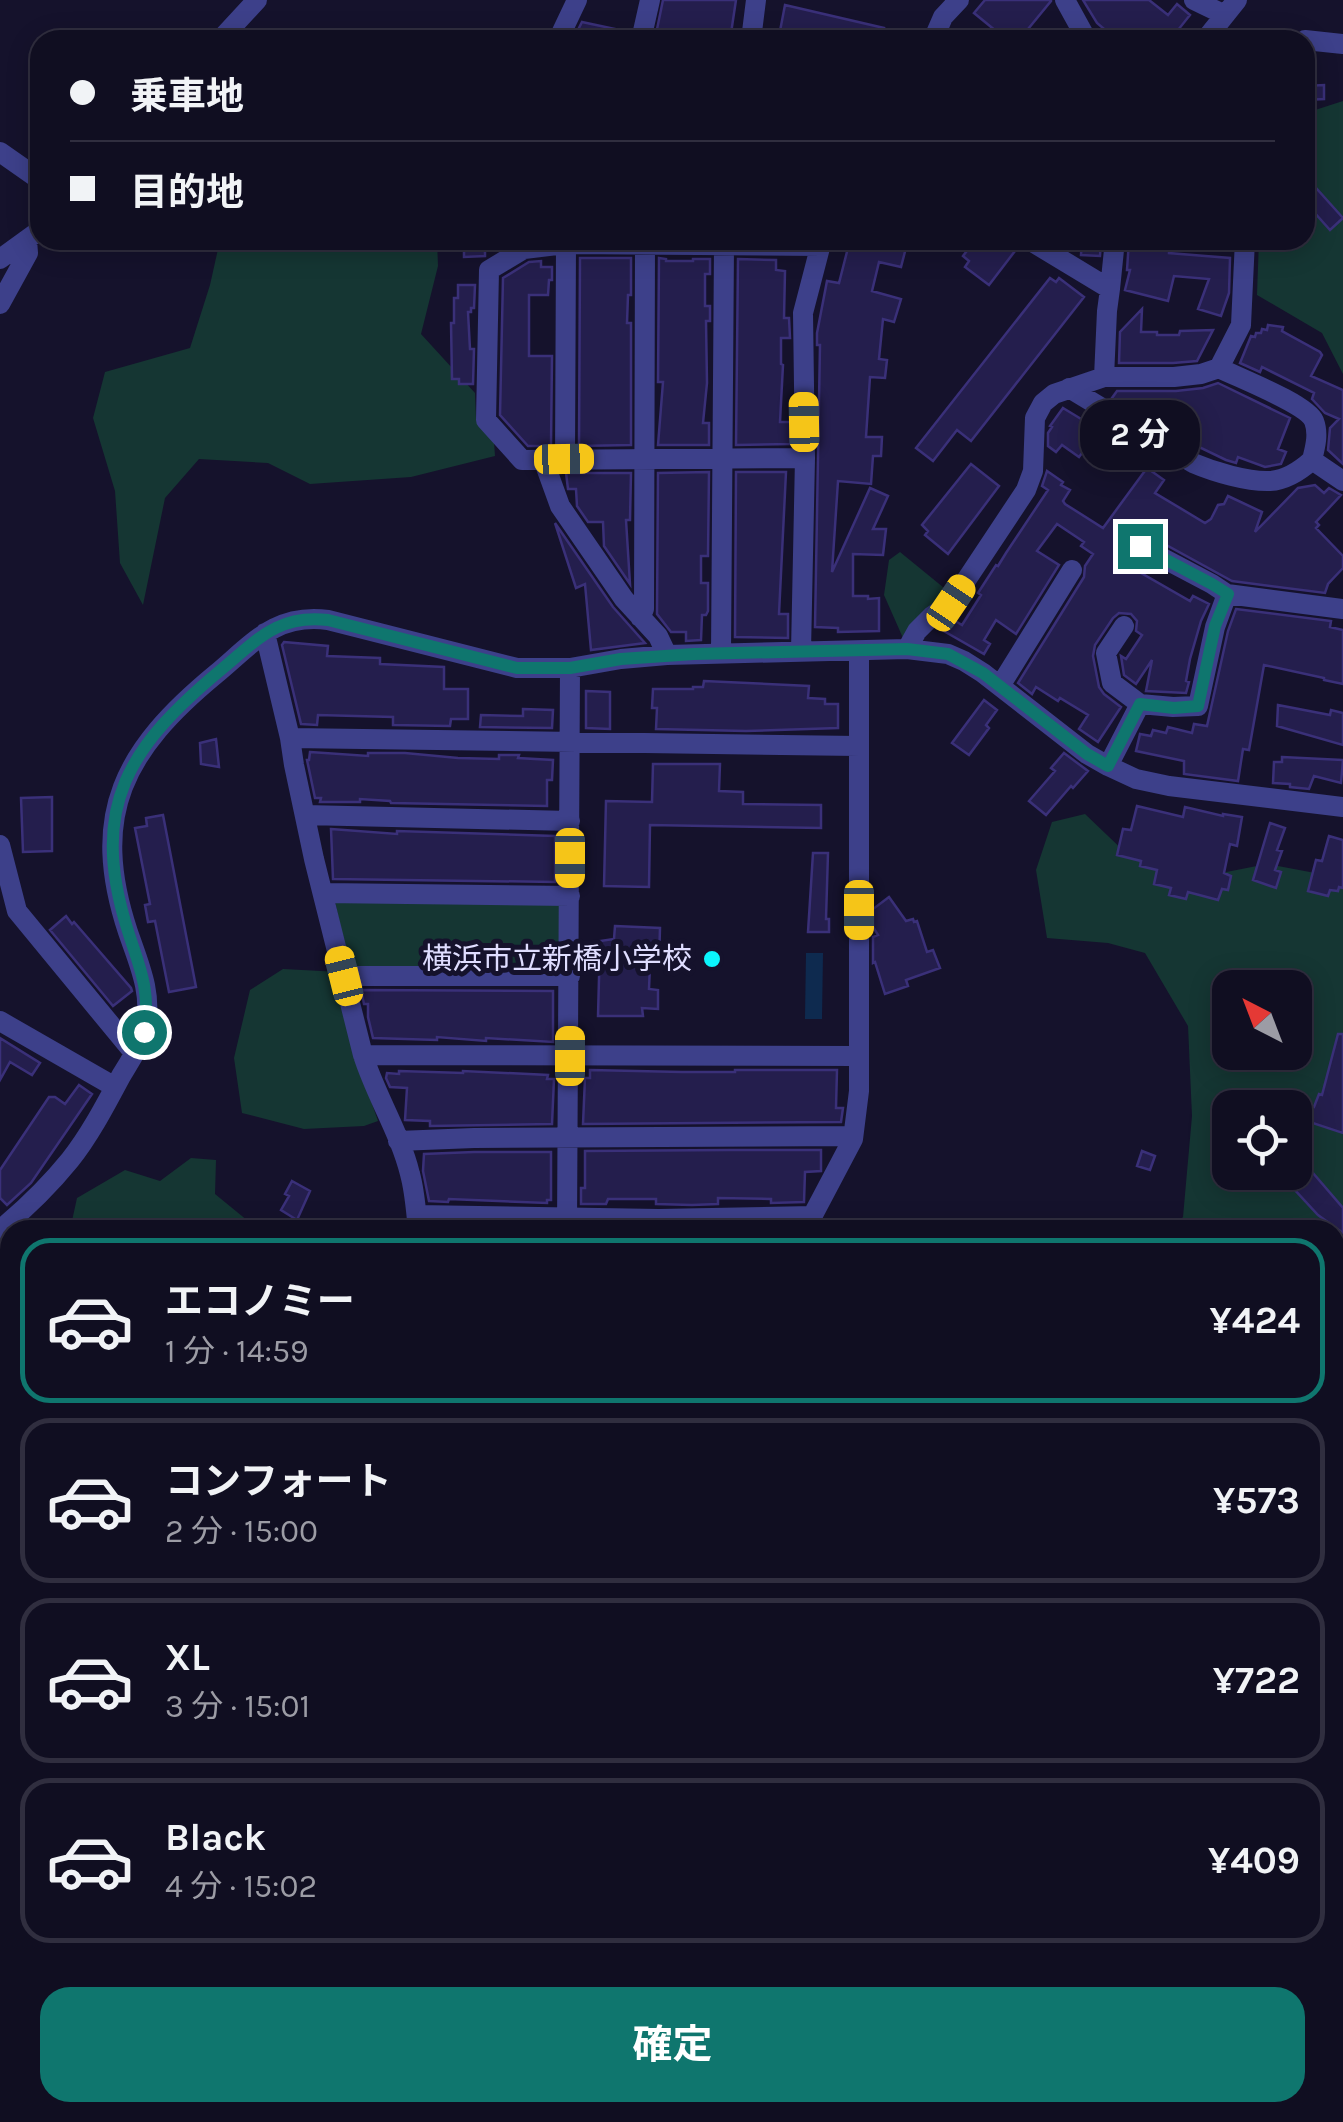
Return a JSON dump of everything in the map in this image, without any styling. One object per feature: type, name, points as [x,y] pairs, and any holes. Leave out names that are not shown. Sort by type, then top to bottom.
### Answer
[{"type":"street","points":[[229,30],[257,0]]},
{"type":"street","points":[[563,30],[577,0]]},
{"type":"street","points":[[643,30],[650,0]]},
{"type":"street","points":[[752,30],[756,0]]},
{"type":"street","points":[[937,30],[942,16],[959,0]]},
{"type":"street","points":[[1065,0],[1081,30]]},
{"type":"street","points":[[1194,0],[1231,8],[1213,30]]},
{"type":"street","points":[[1315,41],[1343,44]]},
{"type":"street","points":[[0,152],[30,173]]},
{"type":"street","points":[[0,259],[30,237]]},
{"type":"street","points":[[0,304],[30,246]]},
{"type":"street","points":[[522,250],[489,270],[486,420],[522,460],[805,458]]},
{"type":"street","points":[[566,250],[554,459],[560,506],[624,599],[658,636],[667,655]]},
{"type":"street","points":[[640,618],[644,609],[645,250]]},
{"type":"street","points":[[721,653],[724,250]]},
{"type":"street","points":[[802,651],[802,313],[819,250]]},
{"type":"street","points":[[1046,250],[1110,289]]},
{"type":"street","points":[[1104,377],[1114,250]]},
{"type":"street","points":[[1219,368],[1241,325],[1245,250]]},
{"type":"street","points":[[907,649],[916,631],[951,603],[1026,490],[1033,470],[1035,418],[1043,403],[1054,394],[1069,388],[1104,377],[1174,377],[1219,368],[1302,407],[1314,419],[1317,434],[1312,460],[1299,472],[1272,481],[1216,473],[1069,388]]},
{"type":"street","points":[[1312,460],[1343,481]]},
{"type":"street","points":[[1140,546],[1228,594],[1343,609]]},
{"type":"street","points":[[1000,686],[1072,570]]},
{"type":"street","points":[[1124,626],[1106,653],[1112,683],[1140,704],[1198,706],[1215,626],[1228,594]]},
{"type":"street","points":[[11,1220],[71,1159],[144,1032],[148,1008],[144,980],[114,885],[111,850],[112,826],[130,772],[163,722],[265,633],[288,621],[307,617],[348,624],[517,668],[570,668],[621,659],[721,653],[907,649],[948,654],[1000,686],[1087,754],[1136,778],[1169,786],[1343,807]]},
{"type":"street","points":[[265,633],[314,859],[363,1055],[410,1174],[418,1220]]},
{"type":"street","points":[[811,1220],[853,1136],[859,1091],[859,651]]},
{"type":"street","points":[[568,1220],[570,668]]},
{"type":"street","points":[[1108,766],[1140,704]]},
{"type":"street","points":[[290,738],[858,746]]},
{"type":"street","points":[[306,815],[570,821]]},
{"type":"street","points":[[0,845],[17,911],[134,1052]]},
{"type":"street","points":[[324,893],[570,896]]},
{"type":"street","points":[[344,976],[570,976]]},
{"type":"street","points":[[0,1021],[116,1086]]},
{"type":"street","points":[[363,1055],[858,1056]]},
{"type":"street","points":[[398,1141],[853,1136]]},
{"type":"street","points":[[641,1220],[696,1220]]},
{"type":"green space","points":[[1343,101],[1343,374],[1322,333],[1257,295],[1259,250],[1315,250],[1315,110]]},
{"type":"green space","points":[[218,250],[437,250],[438,266],[421,334],[475,393],[476,419],[494,442],[495,456],[411,477],[310,484],[268,463],[199,459],[165,498],[143,605],[120,563],[115,491],[93,418],[105,372],[190,348]]},
{"type":"green space","points":[[900,552],[949,592],[903,638],[884,595],[889,560]]},
{"type":"green space","points":[[1085,814],[1130,857],[1196,878],[1267,864],[1331,876],[1343,887],[1343,1220],[1180,1220],[1192,1116],[1188,1026],[1145,953],[1108,943],[1047,938],[1036,870],[1052,822]]},
{"type":"green space","points":[[335,901],[563,904],[562,970],[349,969]]},
{"type":"green space","points":[[283,969],[340,972],[349,1038],[378,1121],[364,1126],[304,1129],[242,1113],[234,1058],[250,990]]},
{"type":"green space","points":[[191,1158],[216,1160],[215,1194],[247,1220],[72,1220],[77,1198],[125,1170],[160,1181]]},
{"type":"water","points":[[806,953],[823,953],[822,1019],[805,1019]]},
{"type":"building","points":[[663,0],[736,0],[732,30],[657,30]]},
{"type":"building","points":[[985,0],[1051,0],[1027,30],[995,30],[974,13]]},
{"type":"building","points":[[1083,0],[1149,0],[1168,15],[1177,4],[1190,15],[1178,30],[1105,30]]},
{"type":"building","points":[[785,5],[884,28],[884,30],[780,30]]},
{"type":"building","points":[[582,22],[620,30],[578,30]]},
{"type":"building","points":[[1315,85],[1324,85],[1324,99],[1315,99]]},
{"type":"building","points":[[1315,191],[1343,218],[1330,230],[1315,213]]},
{"type":"building","points":[[464,250],[485,250],[485,256],[464,257]]},
{"type":"building","points":[[847,250],[905,250],[901,267],[879,262],[872,291],[901,299],[894,322],[883,319],[879,359],[887,360],[885,378],[870,377],[866,437],[882,437],[881,456],[873,456],[871,484],[838,481],[832,572],[870,488],[888,496],[873,529],[886,529],[883,555],[853,554],[853,596],[879,598],[879,631],[838,632],[838,628],[815,627],[820,345],[817,333],[827,281],[839,283]]},
{"type":"building","points":[[968,250],[1015,251],[989,285],[965,267],[969,261],[963,256]]},
{"type":"building","points":[[1081,250],[1100,250],[1100,256],[1081,255]]},
{"type":"building","points":[[1128,250],[1169,250],[1169,253],[1230,258],[1229,293],[1221,316],[1198,309],[1209,279],[1174,276],[1168,301],[1125,290]]},
{"type":"building","points":[[580,258],[631,258],[627,323],[631,323],[631,445],[579,446]]},
{"type":"building","points":[[659,258],[710,259],[710,274],[705,274],[705,306],[710,306],[710,321],[706,321],[703,423],[709,423],[709,445],[658,445],[663,382],[658,382]]},
{"type":"building","points":[[738,259],[776,260],[776,270],[785,271],[784,318],[789,318],[790,338],[781,338],[780,422],[791,422],[791,444],[736,445]]},
{"type":"building","points":[[541,261],[541,267],[552,267],[552,280],[548,295],[529,295],[529,356],[552,356],[551,446],[528,446],[500,415],[503,278],[529,262]]},
{"type":"building","points":[[1050,278],[1056,282],[1059,278],[1084,297],[971,441],[957,430],[933,461],[916,448]]},
{"type":"building","points":[[458,285],[475,285],[474,308],[468,312],[470,349],[474,349],[473,384],[459,384],[459,379],[452,379],[451,323]]},
{"type":"building","points":[[1142,309],[1141,332],[1179,335],[1180,331],[1213,330],[1197,361],[1119,363],[1120,332]]},
{"type":"building","points":[[1268,325],[1283,327],[1282,331],[1320,352],[1311,376],[1343,390],[1343,464],[1328,450],[1330,428],[1339,419],[1325,413],[1312,399],[1314,393],[1262,367],[1260,372],[1240,363],[1251,336],[1267,330]]},
{"type":"building","points":[[1218,383],[1290,418],[1278,449],[1286,452],[1281,464],[1265,467],[1238,457],[1236,463],[1226,460],[1112,398],[1117,391],[1176,391]]},
{"type":"building","points":[[1063,408],[1104,433],[1086,455],[1082,453],[1079,457],[1062,445],[1056,452],[1048,446],[1050,426]]},
{"type":"building","points":[[971,464],[999,486],[948,554],[925,535],[928,531],[922,525]]},
{"type":"building","points":[[1147,468],[1164,480],[1155,493],[1205,523],[1228,496],[1262,512],[1255,532],[1298,488],[1315,485],[1324,493],[1329,488],[1341,495],[1316,522],[1316,528],[1343,556],[1343,568],[1325,593],[1232,581],[1146,534],[1132,535],[1122,562],[1190,601],[1193,596],[1209,604],[1190,659],[1186,693],[1146,691],[1152,660],[1136,684],[1124,675],[1121,656],[1126,659],[1142,635],[1136,631],[1137,621],[1131,614],[1119,613],[1113,618],[1095,645],[1093,656],[1099,687],[1121,707],[1098,742],[1079,729],[1088,715],[1036,687],[1032,694],[1018,683],[1084,577],[1085,566],[1093,554],[1081,546],[1084,542],[1057,524],[1037,551],[1059,565],[1016,634],[996,620],[984,640],[990,644],[984,654],[942,630],[952,619],[962,625],[981,595],[978,593],[1048,490],[1042,486],[1047,471],[1070,490],[1065,504],[1103,528]]},
{"type":"building","points":[[709,472],[708,556],[701,556],[701,583],[708,583],[708,611],[702,615],[701,640],[686,641],[686,632],[671,632],[657,614],[658,473]]},
{"type":"building","points":[[736,472],[786,472],[779,614],[788,614],[788,638],[735,637]]},
{"type":"building","points":[[566,473],[631,473],[630,520],[626,520],[630,584],[604,546],[603,522],[588,522],[577,506],[576,489],[568,489]]},
{"type":"building","points":[[555,523],[613,607],[645,643],[591,650],[585,584],[576,588]]},
{"type":"building","points":[[1236,609],[1331,621],[1330,627],[1343,630],[1343,684],[1264,665],[1249,750],[1243,749],[1238,781],[1184,774],[1184,761],[1136,751],[1140,734],[1151,736],[1153,730],[1166,733],[1168,727],[1192,733],[1194,724],[1207,726]]},
{"type":"building","points":[[284,642],[328,646],[327,656],[380,658],[380,664],[444,667],[444,689],[468,689],[468,719],[451,719],[450,726],[393,725],[393,717],[318,715],[317,725],[301,724]]},
{"type":"building","points":[[704,681],[809,686],[808,698],[838,704],[838,728],[656,729],[653,689],[693,689],[703,687]]},
{"type":"building","points":[[586,691],[610,692],[610,729],[586,728]]},
{"type":"building","points":[[984,700],[997,710],[969,755],[952,743]]},
{"type":"building","points":[[1278,705],[1330,715],[1331,710],[1343,713],[1343,745],[1277,726]]},
{"type":"building","points":[[523,709],[553,710],[552,728],[480,727],[481,715],[523,716]]},
{"type":"building","points":[[216,739],[219,767],[201,764],[200,743]]},
{"type":"building","points":[[310,752],[499,759],[499,755],[519,755],[518,758],[553,760],[552,780],[547,780],[547,806],[360,799],[320,802],[321,798],[315,798],[307,760]]},
{"type":"building","points":[[1064,753],[1088,771],[1046,815],[1029,801],[1055,771],[1051,768]]},
{"type":"building","points":[[1282,757],[1343,760],[1341,783],[1314,776],[1309,789],[1273,783],[1274,762],[1282,762]]},
{"type":"building","points":[[653,764],[720,764],[719,791],[743,792],[743,804],[821,805],[821,828],[650,825],[649,887],[604,886],[606,801],[652,802]]},
{"type":"building","points":[[52,797],[52,851],[23,852],[21,798]]},
{"type":"building","points":[[1137,806],[1183,817],[1185,807],[1242,817],[1237,846],[1230,844],[1224,873],[1231,876],[1228,890],[1222,889],[1218,900],[1188,892],[1186,899],[1169,895],[1171,888],[1154,884],[1157,870],[1117,855],[1123,829],[1131,830]]},
{"type":"building","points":[[163,815],[196,987],[169,992],[155,921],[148,922],[145,905],[150,904],[135,828],[147,826],[146,818]]},
{"type":"building","points":[[1270,823],[1285,828],[1277,850],[1282,851],[1275,870],[1281,872],[1276,888],[1253,880]]},
{"type":"building","points":[[331,829],[555,836],[555,882],[333,879]]},
{"type":"building","points":[[1329,836],[1343,840],[1343,888],[1330,890],[1328,896],[1308,891],[1316,860],[1322,861]]},
{"type":"building","points":[[813,853],[828,853],[829,932],[808,932]]},
{"type":"building","points":[[889,897],[906,921],[917,921],[927,952],[933,950],[940,968],[906,980],[908,986],[885,994],[873,963],[873,937],[878,935],[873,927],[873,909]]},
{"type":"building","points":[[66,916],[131,988],[113,1006],[50,930]]},
{"type":"building","points":[[615,926],[660,928],[659,962],[650,965],[649,989],[658,990],[658,1009],[642,1008],[643,1016],[598,1016],[600,941],[614,939]]},
{"type":"building","points":[[361,990],[553,991],[553,1042],[373,1038],[368,1004],[364,1004]]},
{"type":"building","points":[[1338,1034],[1343,1034],[1343,1133],[1312,1123],[1312,1106],[1322,1095]]},
{"type":"building","points":[[0,1038],[40,1063],[32,1075],[10,1062],[0,1080]]},
{"type":"building","points":[[590,1070],[837,1070],[836,1108],[843,1108],[841,1122],[583,1124],[585,1078],[590,1078]]},
{"type":"building","points":[[387,1073],[548,1075],[547,1079],[554,1079],[552,1124],[430,1126],[430,1121],[405,1120],[407,1088],[390,1087],[386,1078]]},
{"type":"building","points":[[79,1085],[92,1094],[31,1183],[7,1205],[0,1198],[0,1170],[49,1097],[65,1104]]},
{"type":"building","points":[[821,1150],[821,1171],[805,1172],[804,1202],[718,1198],[718,1204],[608,1199],[606,1204],[581,1204],[585,1151]]},
{"type":"building","points":[[1142,1151],[1155,1156],[1150,1170],[1137,1166]]},
{"type":"building","points":[[551,1152],[551,1200],[429,1201],[424,1154]]},
{"type":"building","points":[[1313,1173],[1343,1208],[1343,1220],[1325,1220],[1295,1190],[1312,1190]]},
{"type":"building","points":[[292,1181],[310,1191],[297,1220],[281,1210]]},
{"type":"place","name":"横浜市立新橋小学校","points":[[712,959]]},
{"type":"route","points":[[144,1032],[148,1008],[144,980],[114,885],[112,826],[118,802],[130,772],[163,722],[265,633],[288,621],[307,617],[328,620],[517,668],[570,668],[621,659],[694,654],[907,649],[948,654],[983,673],[1108,766],[1140,704],[1198,706],[1215,626],[1228,594],[1140,546]]}]
